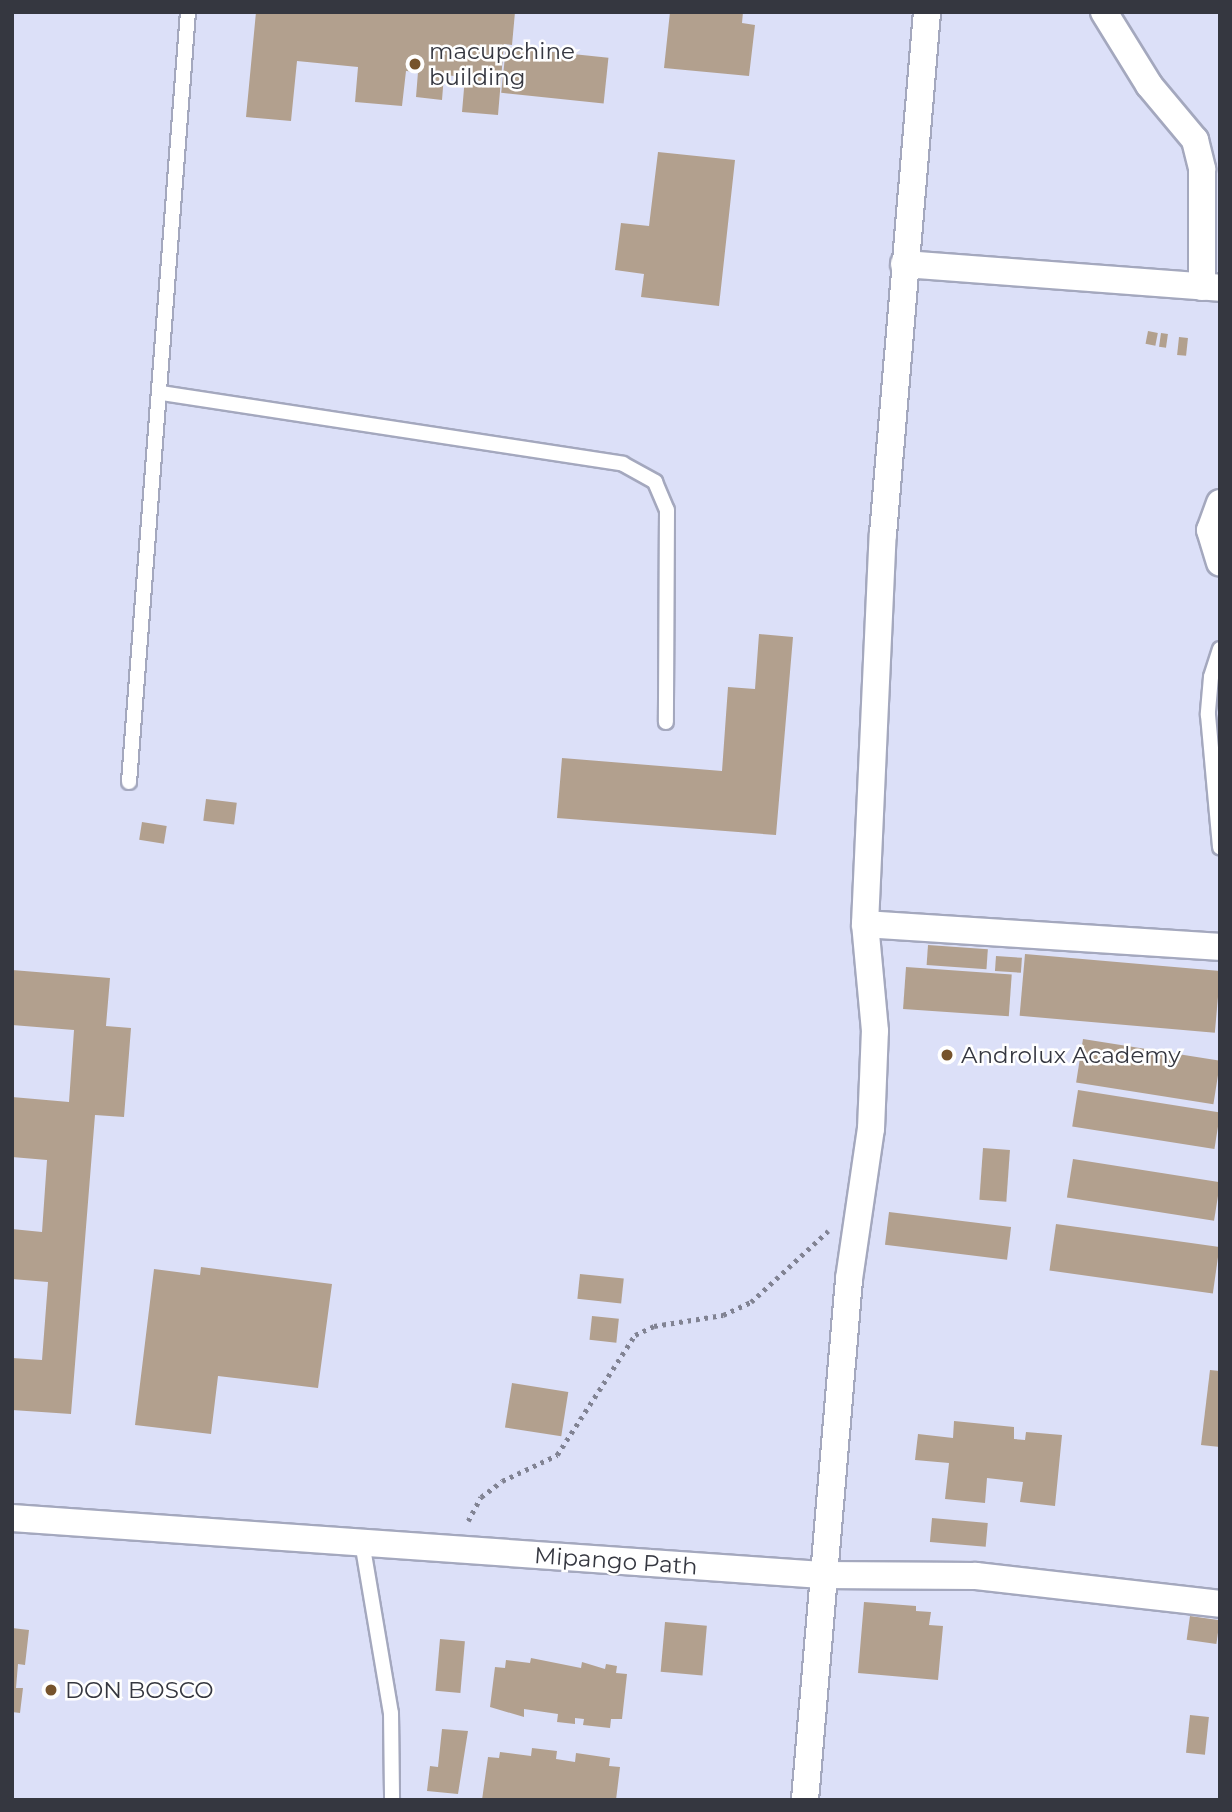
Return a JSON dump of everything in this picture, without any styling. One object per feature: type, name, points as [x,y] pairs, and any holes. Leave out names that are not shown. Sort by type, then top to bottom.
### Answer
[{"type":"street","points":[[806,1800],[822,1575],[858,1218],[871,1129],[875,1031],[865,924],[883,534],[927,12]]},
{"type":"street","points":[[904,264],[1211,287],[1202,169],[1195,140],[1149,85],[1104,12]]},
{"type":"street","points":[[1220,503],[1210,530],[1220,563]]},
{"type":"street","points":[[865,924],[1220,947]]},
{"type":"street","name":"Mipango Path","points":[[12,1518],[822,1575],[976,1576],[1220,1604]]},
{"type":"lane","points":[[129,782],[161,393],[188,12]]},
{"type":"lane","points":[[161,393],[623,464],[655,482],[667,510],[666,722]]},
{"type":"lane","points":[[1220,649],[1210,677],[1208,715],[1220,847]]},
{"type":"lane","points":[[362,1542],[391,1713],[392,1800]]},
{"type":"path","points":[[463,1550],[469,1518],[481,1497],[502,1481],[557,1455],[635,1335],[654,1326],[723,1315],[751,1302],[827,1231],[858,1218]]},
{"type":"building","name":"macupchine building","points":[[256,12],[515,12],[512,45],[504,44],[498,115],[462,112],[465,77],[444,75],[442,100],[416,97],[418,72],[406,71],[402,106],[355,102],[358,67],[297,61],[291,121],[246,117]]},
{"type":"building","points":[[670,12],[743,12],[742,23],[755,25],[749,76],[664,68]]},
{"type":"building","points":[[506,47],[608,58],[604,104],[501,93]]},
{"type":"building","points":[[658,152],[735,160],[719,306],[641,297],[644,274],[615,270],[621,223],[649,226]]},
{"type":"building","points":[[1148,331],[1158,333],[1155,346],[1146,344]]},
{"type":"building","points":[[1161,333],[1168,334],[1166,348],[1159,347]]},
{"type":"building","points":[[1179,337],[1188,338],[1186,356],[1177,355]]},
{"type":"building","points":[[759,634],[793,637],[776,835],[557,818],[562,758],[722,771],[728,687],[755,689]]},
{"type":"building","points":[[206,799],[237,803],[234,825],[203,821]]},
{"type":"building","points":[[142,822],[167,826],[164,844],[139,840]]},
{"type":"building","points":[[928,945],[988,949],[986,969],[927,965]]},
{"type":"building","points":[[1025,954],[1220,971],[1215,1033],[1020,1016]]},
{"type":"building","points":[[996,956],[1022,958],[1021,973],[995,971]]},
{"type":"building","points":[[906,967],[1012,974],[1009,1016],[903,1009]]},
{"type":"building","points":[[12,970],[110,978],[106,1026],[131,1028],[124,1117],[95,1115],[71,1414],[12,1410],[12,1358],[42,1360],[48,1282],[12,1279],[12,1229],[42,1232],[47,1160],[12,1157],[12,1097],[69,1102],[74,1030],[12,1025]]},
{"type":"building","points":[[1083,1039],[1220,1061],[1213,1104],[1076,1082]]},
{"type":"building","points":[[1078,1090],[1220,1112],[1214,1149],[1072,1127]]},
{"type":"building","points":[[983,1148],[1010,1150],[1006,1202],[979,1200]]},
{"type":"building","points":[[1073,1159],[1220,1182],[1214,1221],[1067,1198]]},
{"type":"building","points":[[889,1212],[1011,1227],[1007,1260],[885,1245]]},
{"type":"building","points":[[1056,1224],[1219,1247],[1213,1294],[1049,1271]]},
{"type":"building","points":[[201,1267],[332,1284],[318,1388],[218,1376],[211,1434],[135,1425],[154,1269],[200,1275]]},
{"type":"building","points":[[580,1274],[624,1279],[621,1303],[577,1299]]},
{"type":"building","points":[[592,1316],[619,1319],[616,1343],[589,1340]]},
{"type":"building","points":[[1210,1370],[1220,1371],[1220,1447],[1201,1445]]},
{"type":"building","points":[[512,1383],[568,1392],[561,1436],[505,1427]]},
{"type":"building","points":[[954,1421],[1014,1427],[1014,1439],[1025,1440],[1026,1432],[1062,1435],[1055,1506],[1020,1502],[1023,1482],[987,1478],[985,1503],[945,1499],[949,1463],[915,1460],[918,1434],[953,1438]]},
{"type":"building","points":[[932,1518],[988,1523],[986,1547],[930,1542]]},
{"type":"building","points":[[864,1602],[916,1606],[916,1611],[931,1612],[929,1625],[943,1626],[938,1680],[858,1673]]},
{"type":"building","points":[[1190,1616],[1220,1620],[1216,1644],[1187,1640]]},
{"type":"building","points":[[665,1622],[707,1626],[702,1675],[661,1672]]},
{"type":"building","points":[[12,1628],[29,1630],[25,1665],[18,1664],[16,1688],[23,1688],[20,1713],[12,1712]]},
{"type":"building","points":[[440,1639],[465,1641],[460,1693],[435,1691]]},
{"type":"building","points":[[531,1658],[581,1668],[582,1662],[605,1669],[606,1664],[617,1666],[616,1673],[627,1674],[622,1719],[611,1719],[610,1728],[583,1725],[584,1719],[575,1718],[575,1724],[557,1722],[558,1714],[524,1709],[524,1717],[490,1707],[495,1667],[505,1668],[506,1660],[530,1663]]},
{"type":"building","points":[[1190,1715],[1209,1717],[1205,1755],[1186,1753]]},
{"type":"building","points":[[442,1729],[468,1731],[458,1794],[427,1791],[430,1766],[438,1767]]},
{"type":"building","points":[[532,1748],[557,1751],[556,1759],[575,1762],[576,1753],[610,1758],[609,1766],[620,1767],[616,1800],[482,1800],[488,1757],[499,1758],[500,1752],[531,1756]]},
{"type":"place","name":"macupchine building","points":[[415,64]]},
{"type":"place","name":"Androlux Academy","points":[[947,1055]]},
{"type":"place","name":"DON BOSCO","points":[[51,1690]]}]
